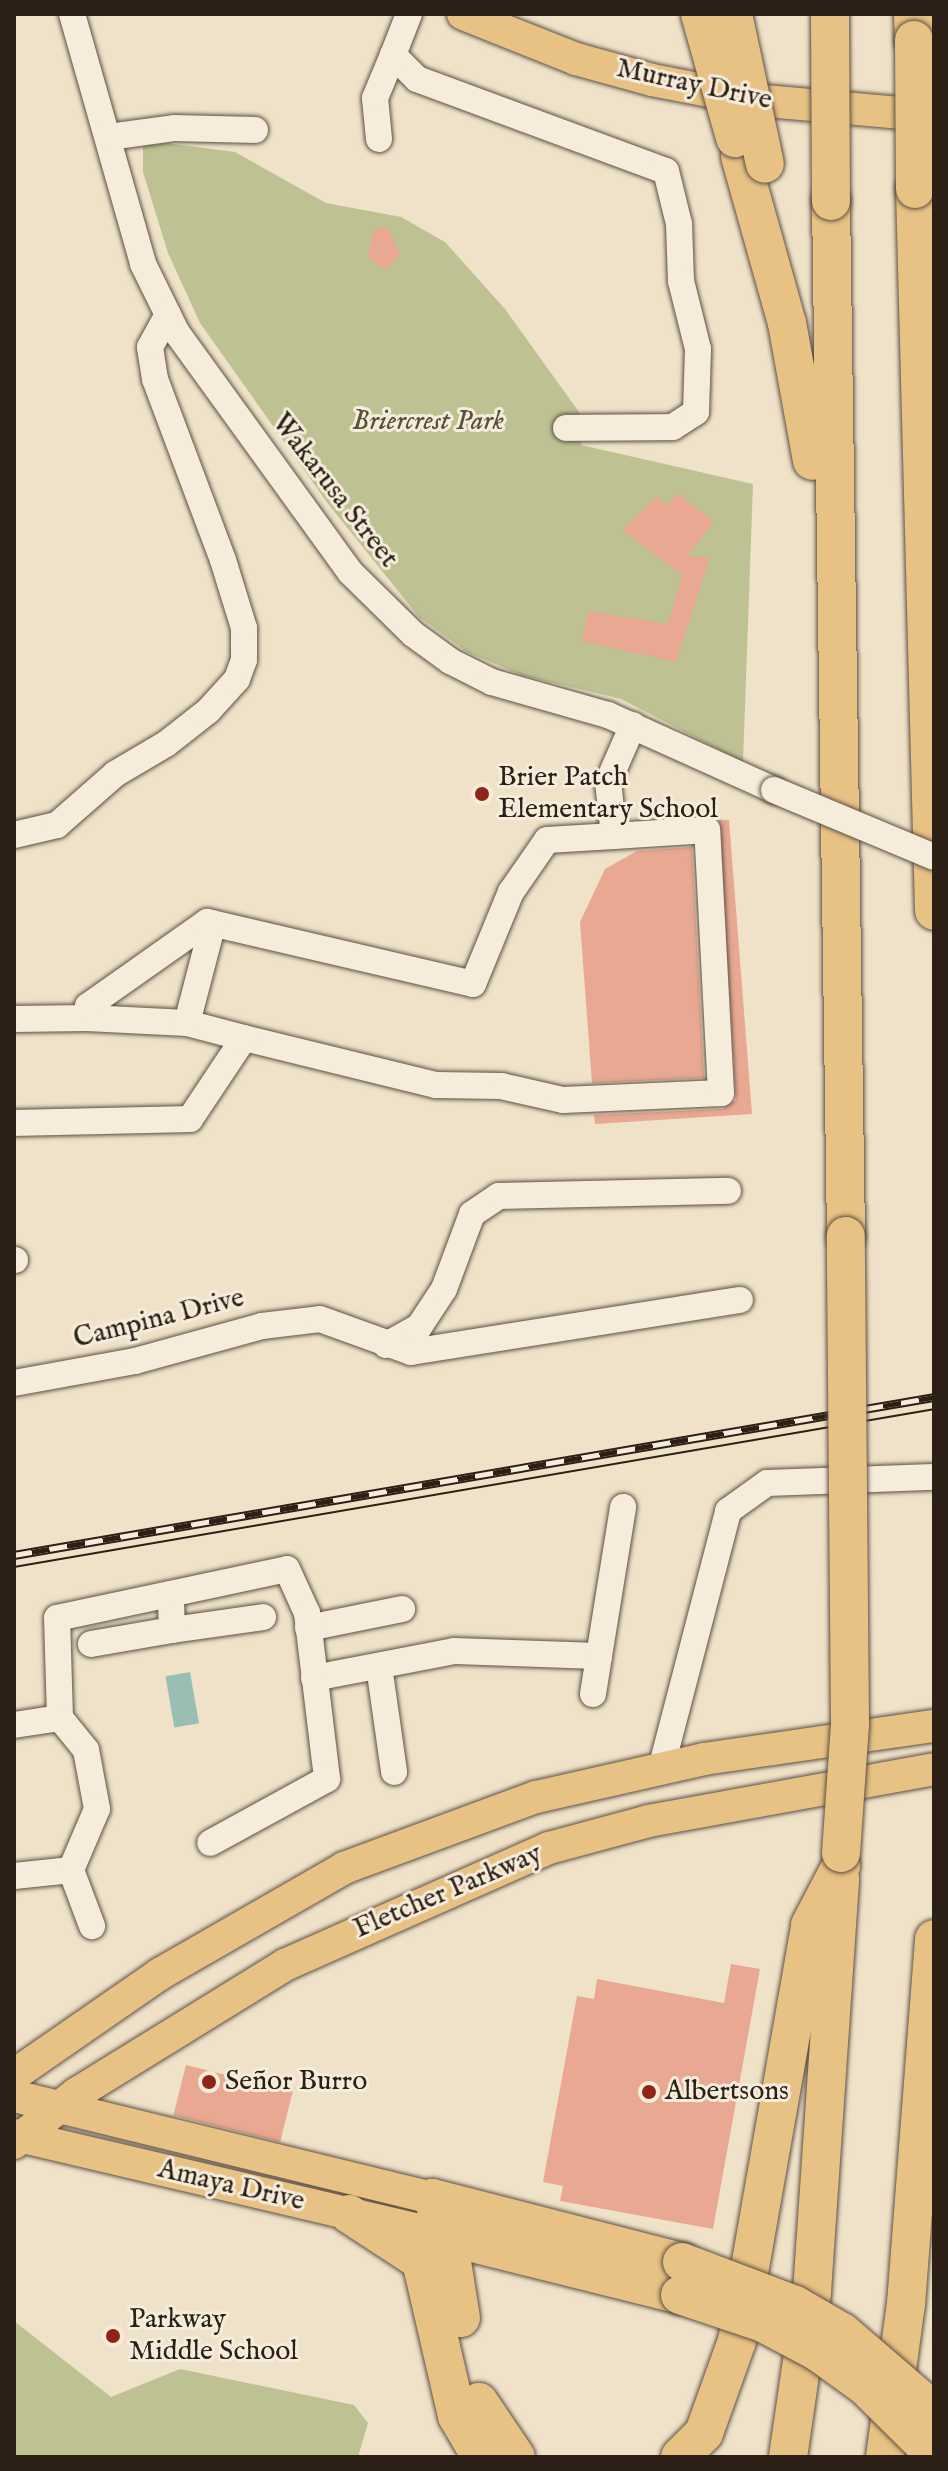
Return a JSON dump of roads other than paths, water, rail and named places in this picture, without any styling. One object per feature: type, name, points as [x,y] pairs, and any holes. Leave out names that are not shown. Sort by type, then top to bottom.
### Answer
[{"type":"highway","points":[[700,14],[752,160]]},
{"type":"highway","points":[[733,14],[752,160],[805,402],[835,655]]},
{"type":"highway","points":[[788,2457],[812,2292],[850,1723],[846,1236],[835,655],[830,14]]},
{"type":"highway","points":[[913,27],[934,911]]},
{"type":"highway","points":[[680,2457],[704,2433],[737,2341],[810,1925],[841,1860]]},
{"type":"highway","points":[[885,2457],[915,2186],[934,1939]]},
{"type":"highway","points":[[908,2457],[922,2337],[915,2186]]},
{"type":"highway","points":[[432,2198],[448,2237],[476,2396],[493,2431],[516,2457]]},
{"type":"highway","points":[[432,2198],[681,2279],[818,2352],[865,2386],[934,2454]]},
{"type":"highway","points":[[349,2214],[421,2261],[457,2416],[481,2457]]},
{"type":"highway","points":[[448,2237],[681,2279],[795,2305],[842,2332],[934,2411]]},
{"type":"main road","name":"Murray Drive","points":[[463,14],[550,50],[652,80],[755,100],[934,116]]},
{"type":"main road","name":"Fletcher Parkway","points":[[14,2075],[160,1974],[344,1868],[536,1797],[661,1769],[934,1726]]},
{"type":"main road","name":"Fletcher Parkway","points":[[16,2139],[55,2110],[285,1965],[549,1848],[649,1821],[934,1769]]},
{"type":"main road","name":"Amaya Drive","points":[[14,2096],[55,2110],[432,2198]]},
{"type":"main road","name":"Amaya Drive","points":[[16,2139],[448,2237]]},
{"type":"street","name":"Wakarusa Street","points":[[72,14],[143,264],[168,315],[350,572],[413,634],[492,682],[633,725],[774,790],[934,857]]},
{"type":"street","points":[[379,139],[375,98],[409,14]]},
{"type":"street","points":[[393,55],[417,79],[666,171],[679,224],[681,281],[698,349],[696,412],[673,427],[566,428]]},
{"type":"street","points":[[109,137],[175,128],[255,130]]},
{"type":"street","points":[[14,835],[57,825],[115,774],[166,744],[208,711],[237,679],[244,660],[244,628],[223,560],[155,379],[150,347],[168,315]]},
{"type":"street","points":[[614,836],[608,782],[633,725]]},
{"type":"street","points":[[14,1019],[87,1018],[187,1023],[436,1085],[501,1086],[563,1100],[721,1093],[707,830],[547,840],[511,892],[473,984],[213,923],[88,1006],[87,1018]]},
{"type":"street","points":[[187,1023],[213,923]]},
{"type":"street","points":[[14,1123],[190,1119],[244,1038]]},
{"type":"street","points":[[386,1345],[419,1327],[444,1289],[472,1214],[499,1196],[728,1191]]},
{"type":"street","points":[[386,1345],[411,1352],[740,1300]]},
{"type":"street","name":"Campina Drive","points":[[14,1383],[135,1361],[262,1326],[320,1319],[386,1345]]},
{"type":"street","points":[[661,1769],[728,1511],[767,1483],[934,1477]]},
{"type":"street","points":[[593,1694],[623,1507]]},
{"type":"street","points":[[92,1926],[71,1870],[97,1809],[86,1750],[60,1718],[57,1618],[287,1569],[308,1628],[327,1779],[210,1843]]},
{"type":"street","points":[[171,1594],[172,1630]]},
{"type":"street","points":[[308,1628],[402,1609]]},
{"type":"street","points":[[91,1644],[263,1617]]},
{"type":"street","points":[[314,1678],[454,1651],[599,1656]]},
{"type":"street","points":[[379,1666],[394,1772]]},
{"type":"street","points":[[14,1725],[60,1718]]},
{"type":"street","points":[[14,1876],[71,1870]]},
{"type":"water","points":[[190,1672],[199,1723],[174,1728],[165,1676]]},
{"type":"tram line","points":[[14,1567],[934,1409]]},
{"type":"railway","points":[[14,1555],[934,1397]]},
{"type":"place","name":"Brier Patch Elementary School","points":[[482,794]]},
{"type":"place","name":"Señor Burro","points":[[209,2082]]},
{"type":"place","name":"Albertsons","points":[[649,2092]]},
{"type":"place","name":"Parkway Middle School","points":[[113,2336]]},
{"type":"park label","name":"Briercrest Park","points":[[428,422]]}]
